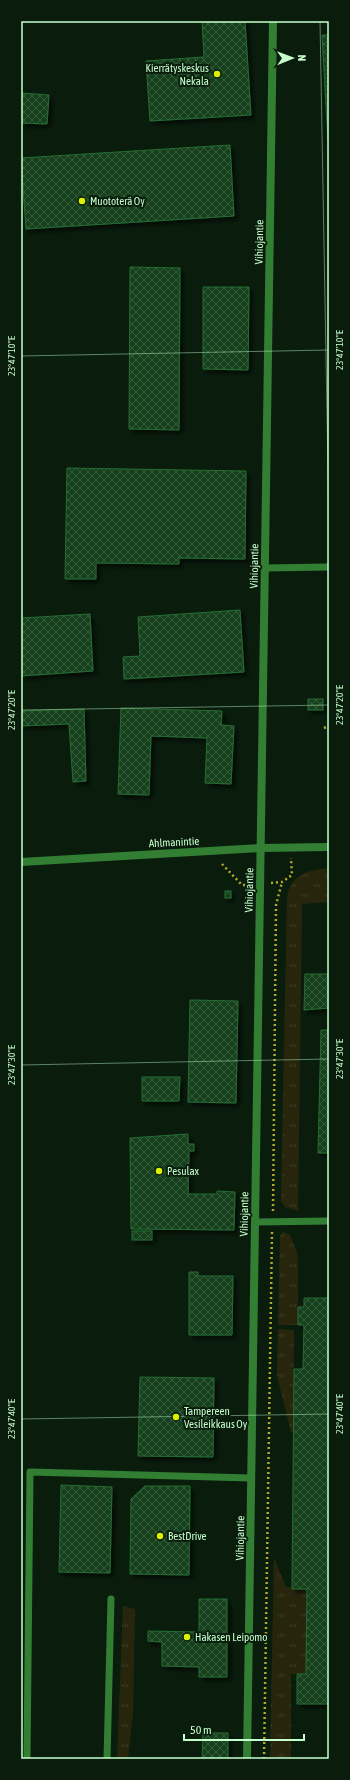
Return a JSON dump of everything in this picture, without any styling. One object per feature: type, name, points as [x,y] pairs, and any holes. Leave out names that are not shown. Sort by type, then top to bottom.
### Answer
[{"type":"street","name":"Vihiojantie","points":[[247,1759],[273,21]]},
{"type":"street","name":"Ahlmanintie","points":[[21,862],[260,848],[329,847]]},
{"type":"lane","points":[[265,568],[329,567]]},
{"type":"lane","points":[[255,1222],[329,1222]]},
{"type":"lane","points":[[27,1759],[30,1472],[252,1478]]},
{"type":"lane","points":[[21,1580],[29,1580]]},
{"type":"lane","points":[[107,1759],[111,1599]]},
{"type":"path","points":[[324,728],[329,726]]},
{"type":"path","points":[[264,1759],[273,1222],[276,904],[282,882]]},
{"type":"green space","points":[[329,868],[329,902],[302,904],[298,1211],[285,1207],[281,1201],[287,899],[291,884],[301,875],[314,870]]},
{"type":"green space","points":[[283,1232],[290,1235],[297,1253],[298,1325],[278,1325],[280,1236]]},
{"type":"green space","points":[[278,1329],[294,1330],[293,1432],[291,1432],[277,1376]]},
{"type":"green space","points":[[274,1558],[286,1587],[292,1587],[293,1589],[307,1589],[306,1674],[291,1674],[291,1759],[270,1759]]},
{"type":"green space","points":[[123,1606],[135,1609],[133,1713],[128,1759],[117,1759]]},
{"type":"building","points":[[202,21],[245,21],[251,115],[150,121],[146,61],[204,57]]},
{"type":"building","points":[[322,35],[329,35],[329,141],[328,141]]},
{"type":"building","points":[[21,93],[49,95],[47,124],[21,123]]},
{"type":"building","points":[[230,145],[234,216],[26,229],[21,158]]},
{"type":"building","points":[[130,267],[180,268],[179,430],[129,429]]},
{"type":"building","points":[[203,287],[249,287],[248,370],[203,369]]},
{"type":"building","points":[[67,468],[246,471],[245,559],[179,558],[179,564],[96,563],[96,579],[65,579]]},
{"type":"building","points":[[240,610],[244,672],[124,679],[123,657],[140,656],[138,617]]},
{"type":"building","points":[[90,614],[93,671],[21,676],[21,618]]},
{"type":"building","points":[[308,699],[323,699],[323,710],[308,710]]},
{"type":"building","points":[[121,708],[222,711],[221,725],[234,726],[231,784],[205,783],[207,738],[151,736],[149,795],[118,794]]},
{"type":"building","points":[[84,709],[86,781],[73,782],[69,724],[21,726],[21,711]]},
{"type":"building","points":[[225,891],[231,891],[231,898],[225,898]]},
{"type":"building","points":[[305,974],[329,974],[329,1008],[304,1010]]},
{"type":"building","points":[[190,1000],[238,1001],[236,1103],[188,1102]]},
{"type":"building","points":[[321,1030],[329,1030],[329,1153],[318,1153]]},
{"type":"building","points":[[142,1077],[180,1077],[179,1101],[142,1101]]},
{"type":"building","name":"Pesulax","points":[[188,1134],[188,1144],[194,1144],[194,1151],[189,1151],[188,1194],[217,1194],[217,1191],[235,1192],[234,1230],[131,1229],[130,1138]]},
{"type":"building","points":[[132,1231],[152,1231],[152,1240],[132,1240]]},
{"type":"building","points":[[189,1272],[198,1272],[198,1276],[233,1276],[232,1335],[189,1335]]},
{"type":"building","points":[[304,1298],[329,1298],[329,1704],[297,1704],[297,1674],[306,1674],[307,1589],[292,1589],[294,1369],[303,1369],[304,1325],[298,1325],[298,1307],[304,1307]]},
{"type":"building","name":"Tampereen Vesileikkaus Oy","points":[[140,1377],[214,1378],[213,1457],[138,1456]]},
{"type":"building","points":[[61,1485],[112,1487],[110,1573],[59,1572]]},
{"type":"building","name":"BestDrive","points":[[145,1486],[190,1486],[189,1575],[130,1574],[131,1499]]},
{"type":"building","name":"Hakasen Leipomo","points":[[199,1599],[227,1599],[227,1677],[199,1677],[199,1667],[162,1666],[162,1642],[148,1641],[148,1631],[199,1632]]},
{"type":"building","points":[[203,1733],[228,1733],[228,1759],[202,1759]]},
{"type":"place","name":"Kierrätyskeskus Nekala","points":[[217,74]]},
{"type":"place","name":"Muototerä Oy","points":[[82,201]]},
{"type":"place","name":"Pesulax","points":[[159,1171]]},
{"type":"place","name":"Tampereen Vesileikkaus Oy","points":[[176,1417]]},
{"type":"place","name":"BestDrive","points":[[160,1536]]},
{"type":"place","name":"Hakasen Leipomo","points":[[187,1637]]}]
